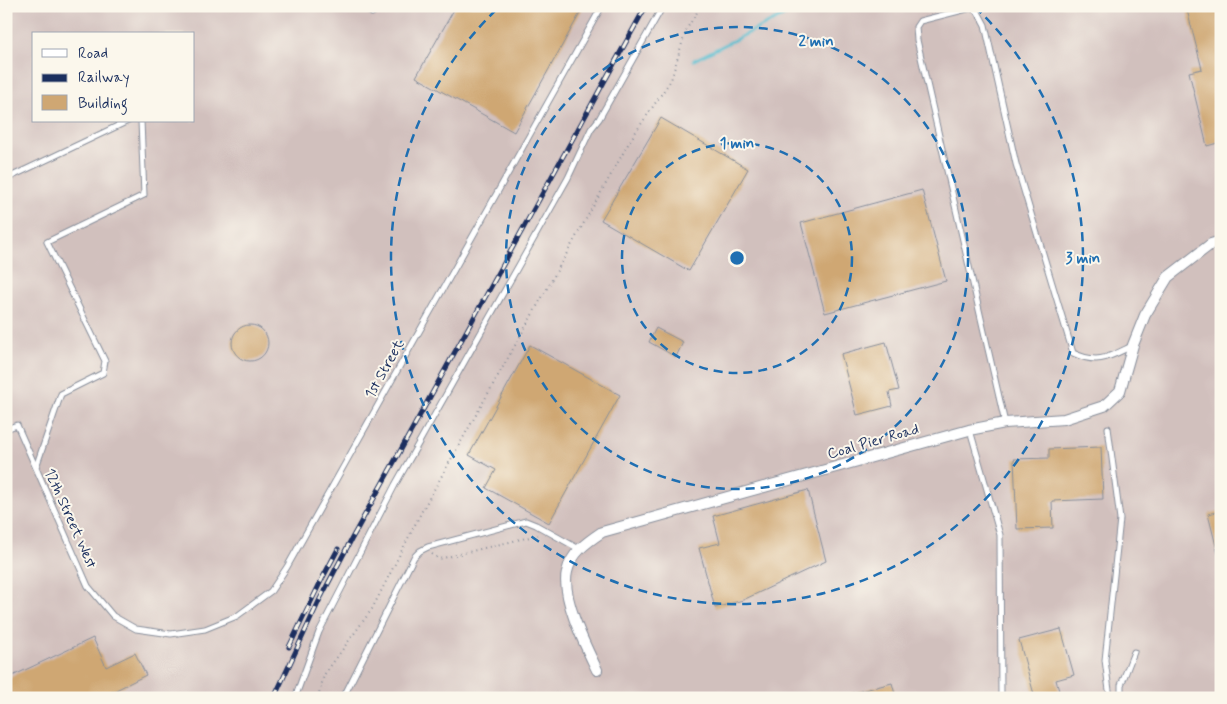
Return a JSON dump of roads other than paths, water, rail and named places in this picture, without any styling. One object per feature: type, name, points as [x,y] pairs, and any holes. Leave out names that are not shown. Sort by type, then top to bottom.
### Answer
[{"type":"street","name":"Coal Pier Road","points":[[597,670],[577,629],[566,587],[567,572],[572,559],[580,549],[602,532],[970,430],[1005,423],[1064,419],[1104,406],[1120,391],[1133,345],[1145,315],[1168,277],[1211,244],[1221,241]]},
{"type":"lane","points":[[361,6],[372,13],[382,6]]},
{"type":"lane","name":"1st Street","points":[[112,616],[136,629],[171,634],[205,629],[237,616],[271,591],[287,567],[602,6]]},
{"type":"lane","points":[[295,698],[319,632],[395,485],[568,178],[591,129],[664,6]]},
{"type":"lane","points":[[1005,423],[917,40],[916,27],[920,21],[971,8],[978,12],[985,25],[1016,164],[1073,353],[1083,358],[1100,360],[1133,345]]},
{"type":"lane","points":[[6,179],[126,122]]},
{"type":"lane","points":[[35,468],[61,394],[103,373],[105,361],[48,242],[144,195],[141,122]]},
{"type":"lane","name":"12th Street West","points":[[6,429],[17,425],[88,586],[112,616]]},
{"type":"lane","points":[[1108,428],[1120,519],[1105,660],[1110,698]]},
{"type":"lane","points":[[970,430],[1000,534],[1001,698]]},
{"type":"lane","points":[[343,698],[414,557],[420,551],[428,547],[526,521],[580,549]]},
{"type":"lane","points":[[1121,698],[1121,684],[1134,652]]},
{"type":"waterway","points":[[694,60],[803,6]]},
{"type":"railway","points":[[274,698],[320,599],[351,540],[646,6]]},
{"type":"railway","points":[[289,647],[338,549]]}]
